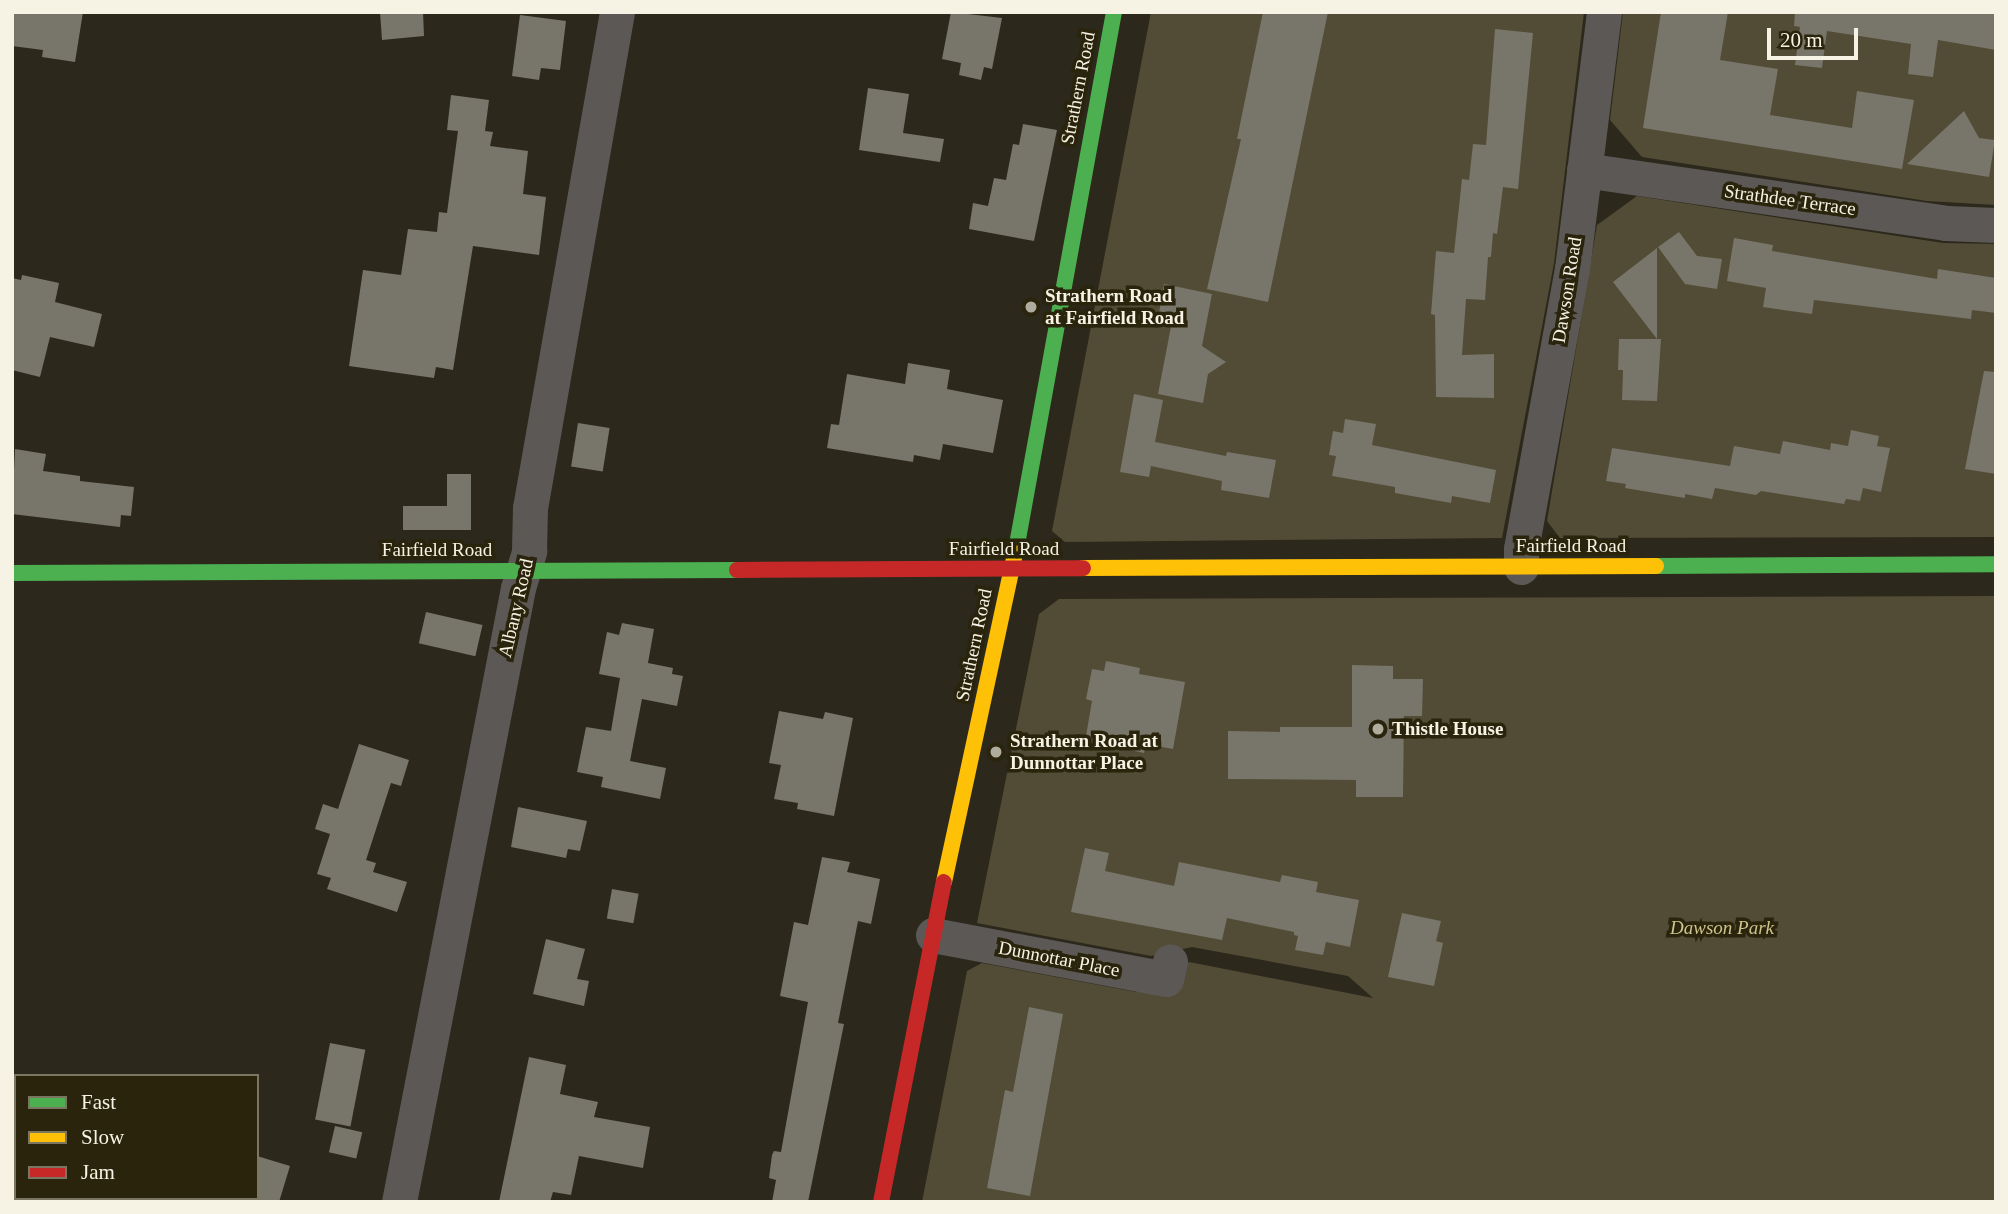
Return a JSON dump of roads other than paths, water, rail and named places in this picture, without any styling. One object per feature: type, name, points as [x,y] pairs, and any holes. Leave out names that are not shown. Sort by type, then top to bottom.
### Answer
[{"type":"street","name":"Albany Road","points":[[399,1202],[529,551],[530,508],[617,12]]},
{"type":"street","name":"Strathern Road","points":[[881,1202],[933,935],[1012,570],[1114,12]]},
{"type":"street","name":"Dawson Road","points":[[1521,567],[1524,535],[1572,269],[1604,12]]},
{"type":"street","name":"Strathdee Terrace","points":[[1584,170],[1946,223],[1996,225]]},
{"type":"street","name":"Fairfield Road","points":[[12,573],[1996,564]]},
{"type":"street","name":"Dunnottar Place","points":[[933,935],[1166,979],[1170,961]]},
{"type":"place","name":"Strathern Road at Fairfield Road","points":[[1031,307]]},
{"type":"place","name":"Thistle House","points":[[1378,729]]},
{"type":"place","name":"Strathern Road at Dunnottar Place","points":[[996,752]]},
{"type":"park label","name":"Dawson Park","points":[[1722,928]]}]
